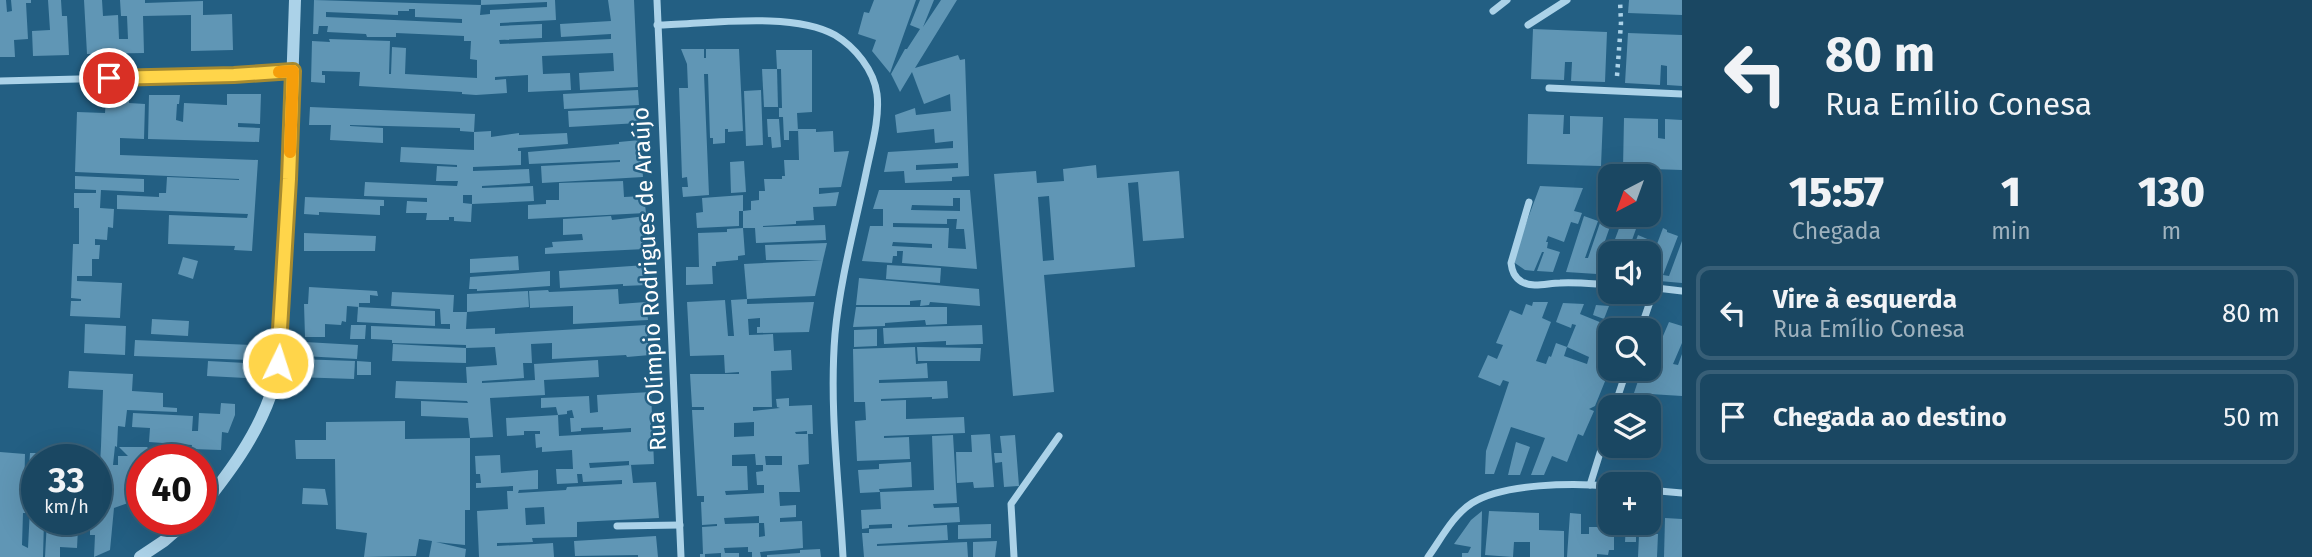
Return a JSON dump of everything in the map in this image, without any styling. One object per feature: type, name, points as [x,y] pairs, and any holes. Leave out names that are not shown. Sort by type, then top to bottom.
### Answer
[{"type":"street","points":[[217,488],[233,468],[257,427],[271,393],[278,363],[296,0]]},
{"type":"street","name":"Rua Olímpio Rodrigues de Araújo","points":[[657,0],[681,557]]},
{"type":"street","points":[[1493,11],[1507,0]]},
{"type":"street","points":[[1528,25],[1567,0]]},
{"type":"street","points":[[657,25],[765,20],[816,26],[836,36],[857,54],[869,71],[877,93],[875,129],[835,334],[834,396],[843,557]]},
{"type":"street","points":[[0,81],[293,71]]},
{"type":"street","points":[[1549,88],[1682,94]]},
{"type":"street","points":[[1528,202],[1511,263],[1512,270],[1523,283],[1598,284]]},
{"type":"street","points":[[1661,288],[1682,291]]},
{"type":"street","points":[[1014,557],[1012,504],[1059,436]]},
{"type":"street","points":[[1590,485],[1598,458]]},
{"type":"street","points":[[1428,557],[1461,512],[1484,497],[1508,490],[1598,485]]},
{"type":"street","points":[[1661,491],[1682,492]]},
{"type":"street","points":[[617,526],[680,525]]},
{"type":"street","points":[[139,557],[171,535]]},
{"type":"path","points":[[1616,81],[1621,23],[1620,0]]},
{"type":"building","points":[[0,0],[6,0],[7,12],[12,11],[11,0],[31,0],[31,3],[26,3],[28,39],[14,40],[15,57],[0,57]]},
{"type":"building","points":[[48,0],[61,0],[62,16],[67,16],[69,55],[33,56],[32,31],[50,30]]},
{"type":"building","points":[[84,0],[102,0],[103,16],[118,15],[119,39],[128,39],[127,16],[121,16],[120,0],[145,0],[145,3],[203,1],[203,15],[232,14],[233,50],[191,51],[191,15],[143,16],[144,53],[87,54]]},
{"type":"building","points":[[314,0],[481,5],[481,0],[555,0],[556,20],[500,23],[500,26],[542,24],[542,38],[499,40],[500,44],[611,39],[611,34],[561,37],[560,24],[611,21],[608,0],[634,0],[638,87],[580,90],[579,73],[614,71],[613,53],[542,56],[543,74],[570,73],[571,90],[528,92],[528,75],[495,77],[495,80],[506,79],[507,93],[476,95],[359,86],[360,72],[322,71],[325,83],[311,82],[312,41],[330,42],[329,39],[390,41],[389,74],[392,47],[406,48],[405,74],[477,78],[477,60],[470,59],[471,41],[464,41],[464,36],[396,33],[396,37],[367,37],[366,34],[327,32],[328,26],[319,26],[318,34],[313,34]],"holes":[[[547,2],[547,7],[490,10],[490,14],[480,15],[481,5]],[[415,9],[415,17],[462,19],[462,23],[326,17],[326,12],[398,15],[398,11]]]},
{"type":"building","points":[[874,0],[916,0],[890,73],[872,51],[876,40],[858,34],[864,12],[869,13]]},
{"type":"building","points":[[920,0],[934,0],[923,27],[941,0],[957,0],[915,68],[958,55],[960,60],[965,59],[969,176],[952,177],[952,181],[905,183],[904,171],[884,172],[888,152],[953,148],[953,141],[935,143],[934,129],[897,133],[895,115],[915,108],[916,115],[951,111],[950,94],[924,104],[912,72],[900,92],[891,74],[920,29],[910,25]],"holes":[[[958,163],[958,168],[916,170],[916,165]]]},
{"type":"building","points":[[1629,0],[1682,0],[1682,15],[1628,13]]},
{"type":"building","points":[[1533,29],[1607,32],[1605,82],[1571,81],[1572,62],[1565,62],[1564,80],[1531,79]]},
{"type":"building","points":[[1628,33],[1682,35],[1682,86],[1667,85],[1667,66],[1661,65],[1660,85],[1625,83]]},
{"type":"building","points":[[681,49],[704,49],[706,58],[706,49],[739,49],[743,131],[728,132],[728,129],[725,129],[725,143],[713,144],[713,138],[710,138],[708,74],[704,74],[709,195],[683,197],[682,187],[688,187],[687,177],[682,178],[679,88],[688,88],[687,64]]},
{"type":"building","points":[[776,50],[812,50],[812,112],[797,113],[798,131],[789,131],[789,140],[784,140],[783,117],[779,117],[779,108],[782,108],[781,69],[777,69]]},
{"type":"building","points":[[762,69],[777,69],[778,107],[764,107]]},
{"type":"building","points":[[638,90],[639,105],[564,109],[563,94]]},
{"type":"building","points":[[761,90],[763,145],[746,146],[744,91]]},
{"type":"building","points":[[227,94],[261,94],[260,124],[238,123],[238,127],[260,128],[259,142],[148,139],[149,95],[180,95],[176,120],[183,122],[184,103],[227,105]]},
{"type":"building","points":[[129,97],[129,103],[145,104],[144,139],[120,138],[120,155],[258,160],[252,251],[234,250],[235,246],[168,244],[169,215],[247,218],[248,214],[117,209],[117,195],[159,197],[159,193],[166,193],[167,177],[239,179],[75,172],[77,112],[105,113],[106,99]]},
{"type":"building","points":[[310,107],[475,114],[474,132],[460,131],[460,128],[350,125],[383,128],[383,143],[330,140],[331,125],[309,125]]},
{"type":"building","points":[[639,108],[639,123],[569,127],[568,111]]},
{"type":"building","points":[[1528,114],[1564,115],[1563,134],[1570,134],[1570,116],[1603,117],[1601,164],[1598,166],[1527,164]]},
{"type":"building","points":[[1624,118],[1658,119],[1658,138],[1665,139],[1665,119],[1682,120],[1682,170],[1661,169],[1661,164],[1623,164]]},
{"type":"building","points":[[767,119],[779,119],[781,147],[772,148]]},
{"type":"building","points":[[798,129],[833,131],[834,152],[849,151],[841,187],[819,188],[819,194],[839,192],[836,206],[813,207],[814,220],[763,227],[825,225],[826,240],[756,243],[755,228],[743,228],[743,211],[751,210],[751,201],[759,200],[759,191],[765,191],[764,179],[782,179],[782,176],[785,176],[784,160],[799,160]]},
{"type":"building","points":[[491,131],[491,137],[519,133],[567,133],[568,144],[518,148],[518,151],[521,151],[521,165],[473,167],[473,171],[529,169],[530,183],[482,188],[533,186],[534,201],[472,204],[471,222],[454,221],[454,217],[449,217],[449,220],[426,220],[427,213],[406,213],[407,201],[427,202],[427,198],[364,196],[365,182],[457,186],[458,181],[436,181],[437,166],[457,165],[400,162],[401,147],[474,150],[474,132]],"holes":[[[463,195],[472,195],[472,204],[463,203]]]},
{"type":"building","points":[[640,140],[643,177],[542,183],[541,166],[620,160],[529,164],[528,152]]},
{"type":"building","points":[[744,161],[746,192],[731,193],[730,162]]},
{"type":"building","points":[[1096,165],[1097,178],[1179,171],[1184,238],[1143,241],[1138,182],[1128,183],[1135,267],[1044,275],[1054,392],[1013,396],[994,174],[1036,171],[1037,183],[1064,181],[1063,169]],"holes":[[[1049,196],[1054,260],[1043,261],[1038,197]]]},
{"type":"building","points":[[75,176],[144,179],[144,192],[101,190],[100,208],[114,209],[113,228],[108,227],[107,240],[95,239],[95,245],[100,245],[99,259],[92,259],[92,276],[77,276],[77,281],[122,283],[120,318],[70,316],[71,301],[81,301],[71,298],[73,244],[79,244],[79,208],[74,208],[74,193],[96,193],[96,190],[75,189]]},
{"type":"building","points":[[623,181],[624,197],[644,196],[646,213],[528,219],[528,205],[559,200],[559,183]]},
{"type":"building","points":[[1540,186],[1583,188],[1574,211],[1582,213],[1578,224],[1571,222],[1564,242],[1548,236],[1547,248],[1560,252],[1553,272],[1537,271],[1544,252],[1534,271],[1525,270],[1512,261]]},
{"type":"building","points":[[879,190],[970,190],[977,269],[902,263],[903,251],[897,251],[892,263],[862,261],[870,226],[883,226],[883,209],[873,209]],"holes":[[[953,198],[960,198],[960,211],[911,210],[912,205],[953,206]],[[947,219],[957,219],[956,229],[964,229],[966,249],[948,248],[949,228],[893,227],[893,223],[947,224]],[[893,242],[932,244],[932,248],[892,246]]]},
{"type":"building","points":[[743,195],[739,226],[697,228],[696,213],[703,212],[702,198]]},
{"type":"building","points":[[305,197],[384,200],[384,206],[380,206],[380,215],[319,212],[319,215],[304,214]]},
{"type":"building","points":[[611,216],[612,220],[646,216],[645,249],[545,254],[545,248],[553,247],[552,242],[583,240],[582,234],[563,235],[563,219]]},
{"type":"building","points":[[1584,216],[1598,221],[1585,258],[1588,258],[1598,228],[1610,228],[1605,241],[1598,241],[1597,274],[1566,272]]},
{"type":"building","points":[[743,228],[745,255],[738,256],[738,260],[716,262],[716,266],[712,266],[713,284],[686,285],[686,267],[699,267],[698,233],[727,232],[727,229]]},
{"type":"building","points":[[1619,228],[1636,228],[1632,241],[1614,241]]},
{"type":"building","points":[[1663,228],[1678,236],[1663,275],[1669,276],[1682,241],[1682,283],[1661,281],[1661,241],[1658,241]]},
{"type":"building","points":[[304,233],[376,236],[375,251],[304,251]]},
{"type":"building","points":[[1638,235],[1652,241],[1636,241]]},
{"type":"building","points":[[827,243],[823,260],[766,260],[765,245]]},
{"type":"building","points":[[518,256],[519,270],[470,273],[470,259]]},
{"type":"building","points":[[183,257],[198,261],[193,279],[178,274]]},
{"type":"building","points":[[823,260],[815,296],[747,299],[744,264]]},
{"type":"building","points":[[646,265],[647,285],[560,288],[559,271]]},
{"type":"building","points":[[887,265],[941,268],[940,283],[886,279]]},
{"type":"building","points":[[550,271],[550,286],[477,291],[469,289],[470,277]]},
{"type":"building","points":[[859,278],[979,289],[980,306],[930,302],[929,305],[920,306],[921,300],[910,301],[910,305],[856,305]]},
{"type":"building","points":[[309,287],[377,291],[378,296],[370,295],[370,303],[359,303],[359,307],[347,306],[346,322],[342,321],[341,325],[325,324],[325,337],[305,337],[304,304],[308,304]]},
{"type":"building","points":[[618,289],[619,304],[646,302],[648,320],[573,324],[573,306],[530,308],[529,291]]},
{"type":"building","points":[[528,291],[529,307],[467,312],[467,294]]},
{"type":"building","points":[[392,292],[454,295],[453,312],[467,312],[466,329],[495,328],[495,334],[646,325],[650,355],[552,359],[552,343],[531,344],[532,363],[523,363],[524,378],[482,383],[535,380],[534,364],[598,360],[599,377],[544,380],[545,395],[490,398],[493,437],[470,438],[468,418],[421,416],[421,401],[468,403],[467,401],[395,398],[396,381],[467,383],[466,367],[497,365],[495,347],[466,348],[466,345],[392,343],[392,340],[371,339],[371,326],[450,329],[450,324],[441,324],[440,309],[391,306]]},
{"type":"building","points":[[747,299],[747,304],[814,302],[809,332],[757,333],[760,318],[748,319],[749,335],[773,334],[774,351],[791,350],[792,370],[771,371],[772,407],[753,407],[753,411],[780,408],[777,407],[776,399],[789,398],[789,406],[812,405],[813,434],[808,434],[809,464],[798,465],[800,492],[779,492],[780,506],[796,505],[796,517],[780,518],[780,522],[802,521],[803,548],[760,552],[761,557],[752,557],[748,547],[724,548],[725,553],[739,553],[739,557],[721,557],[721,553],[700,557],[700,554],[703,554],[702,527],[717,524],[702,525],[701,502],[704,502],[704,496],[697,496],[692,410],[704,410],[704,407],[692,407],[690,374],[739,374],[739,372],[725,373],[724,355],[690,356],[687,302],[725,300],[728,336],[734,336],[731,300]],"holes":[[[754,422],[754,436],[734,437],[734,423]],[[755,454],[756,465],[763,465],[763,471],[756,472],[757,485],[764,485],[764,493],[726,495],[725,491],[748,490],[747,466],[732,466],[732,455]],[[765,456],[782,456],[782,465],[766,465]],[[759,516],[759,523],[725,524],[724,518]],[[759,523],[764,523],[765,536],[759,537]]]},
{"type":"building","points":[[1533,302],[1548,302],[1542,318],[1551,322],[1536,361],[1546,364],[1556,343],[1567,347],[1576,325],[1572,324],[1571,328],[1556,322],[1563,303],[1584,304],[1580,314],[1598,321],[1598,381],[1605,381],[1595,406],[1589,409],[1594,411],[1583,436],[1578,434],[1567,462],[1552,456],[1544,475],[1531,475],[1545,438],[1511,427],[1494,474],[1485,474],[1486,451],[1509,382],[1503,380],[1500,386],[1478,377],[1488,355],[1497,359],[1503,345],[1496,343],[1510,310],[1522,315],[1526,304],[1532,306]],"holes":[[[1567,347],[1589,357],[1587,364],[1564,356]]]},
{"type":"building","points":[[1596,305],[1609,306],[1604,318],[1593,315]]},
{"type":"building","points":[[358,307],[435,311],[435,326],[357,322]]},
{"type":"building","points":[[856,307],[947,307],[947,324],[926,325],[925,320],[885,323],[885,326],[853,327]]},
{"type":"building","points":[[152,319],[189,321],[188,336],[151,334]]},
{"type":"building","points":[[1669,322],[1682,326],[1682,343],[1673,364],[1678,365],[1682,354],[1682,396],[1634,393],[1638,381],[1661,381],[1661,335],[1663,336]]},
{"type":"building","points":[[85,324],[126,326],[125,355],[84,353]]},
{"type":"building","points":[[351,325],[366,325],[365,339],[350,339]]},
{"type":"building","points":[[982,325],[983,344],[946,345],[946,341],[884,344],[883,328]]},
{"type":"building","points":[[877,329],[877,346],[854,347],[854,330]]},
{"type":"building","points":[[135,340],[252,345],[251,360],[134,356]]},
{"type":"building","points":[[305,342],[358,345],[357,359],[303,356]]},
{"type":"building","points":[[393,344],[466,348],[466,363],[392,361]]},
{"type":"building","points":[[915,347],[916,364],[927,363],[928,378],[879,380],[879,383],[947,381],[948,398],[881,401],[906,400],[906,419],[964,417],[965,433],[884,436],[909,437],[910,459],[857,461],[855,421],[866,420],[865,402],[854,402],[853,349]]},
{"type":"building","points":[[917,347],[981,348],[980,361],[918,361]]},
{"type":"building","points":[[297,359],[355,361],[354,379],[295,377]]},
{"type":"building","points":[[208,361],[246,363],[246,378],[207,376]]},
{"type":"building","points":[[357,361],[371,362],[371,375],[357,375]]},
{"type":"building","points":[[69,371],[133,374],[132,391],[163,393],[163,407],[177,408],[177,412],[127,410],[125,427],[118,426],[113,465],[118,465],[118,456],[126,456],[126,504],[114,508],[112,529],[112,444],[101,444],[103,390],[68,388]]},
{"type":"building","points":[[651,392],[654,464],[629,465],[629,461],[589,463],[590,468],[631,465],[633,483],[656,482],[659,518],[577,522],[577,537],[532,538],[533,542],[497,543],[497,546],[553,543],[554,557],[479,557],[477,511],[508,509],[507,491],[513,491],[513,486],[476,488],[476,483],[481,483],[480,474],[476,474],[475,456],[500,455],[501,473],[538,470],[538,489],[519,490],[518,493],[622,484],[622,480],[583,482],[582,474],[577,474],[578,483],[557,484],[556,469],[573,469],[572,450],[542,452],[542,447],[536,448],[535,434],[540,434],[540,431],[524,431],[524,435],[507,436],[506,418],[558,415],[556,407],[541,408],[541,398],[589,396],[590,413],[598,412],[597,395]],"holes":[[[572,410],[574,418],[570,418],[571,432],[581,431],[581,428],[603,427],[603,430],[631,428],[631,432],[559,436],[558,415],[567,414],[567,411]],[[544,507],[545,524],[526,525],[525,508]]]},
{"type":"building","points":[[221,403],[235,404],[235,415],[228,433],[222,432],[221,450],[217,450],[217,444],[149,442],[150,428],[132,427],[133,413],[193,416],[192,431],[198,431],[199,413],[220,414]]},
{"type":"building","points":[[405,421],[405,439],[470,438],[470,510],[465,510],[465,545],[436,542],[466,549],[465,557],[429,557],[432,541],[419,539],[416,556],[364,557],[367,533],[336,529],[335,459],[296,459],[295,440],[326,440],[326,422]]},
{"type":"building","points":[[990,434],[994,487],[974,488],[973,482],[957,483],[956,452],[972,452],[971,435]]},
{"type":"building","points":[[953,435],[957,503],[933,504],[934,508],[959,507],[960,522],[908,525],[947,525],[948,540],[877,546],[967,542],[968,557],[864,557],[862,533],[869,533],[869,529],[892,528],[892,524],[869,525],[869,528],[862,529],[861,510],[881,509],[880,492],[934,490],[932,436]]},
{"type":"building","points":[[1015,435],[1019,486],[1004,487],[1002,462],[995,463],[994,453],[1002,453],[1000,436]]},
{"type":"building","points":[[1516,442],[1530,447],[1520,475],[1508,475]]},
{"type":"building","points":[[0,452],[21,454],[22,545],[28,548],[29,535],[44,535],[43,557],[0,557]]},
{"type":"building","points":[[911,462],[912,487],[860,493],[858,470],[879,469],[879,464]]},
{"type":"building","points":[[303,488],[325,489],[328,505],[302,504]]},
{"type":"building","points":[[1482,511],[1481,557],[1462,557],[1462,553],[1468,553],[1471,547],[1454,544],[1471,520]]},
{"type":"building","points":[[1489,511],[1539,513],[1539,530],[1564,531],[1564,557],[1530,557],[1530,542],[1514,542],[1513,557],[1485,555]]},
{"type":"building","points":[[1570,513],[1581,514],[1581,534],[1589,534],[1589,527],[1598,527],[1598,535],[1614,535],[1614,550],[1609,550],[1608,555],[1567,557]]},
{"type":"building","points":[[1665,518],[1682,519],[1682,557],[1664,557]]},
{"type":"building","points":[[991,524],[991,538],[958,539],[958,525]]},
{"type":"building","points":[[46,535],[78,535],[77,548],[60,547],[60,557],[45,557]]},
{"type":"building","points":[[95,535],[111,535],[110,550],[94,557]]},
{"type":"building","points":[[1625,535],[1636,535],[1636,542],[1625,542]]},
{"type":"building","points":[[1639,535],[1658,535],[1657,557],[1638,557]]},
{"type":"building","points":[[656,536],[658,557],[575,556],[574,541]]},
{"type":"building","points":[[997,541],[995,557],[973,557],[973,542]]},
{"type":"building","points":[[820,549],[821,557],[767,557],[800,553],[800,550]]},
{"type":"slow traffic","points":[[279,72],[293,71],[290,152]]},
{"type":"route","points":[[109,78],[293,71],[278,363]]}]
